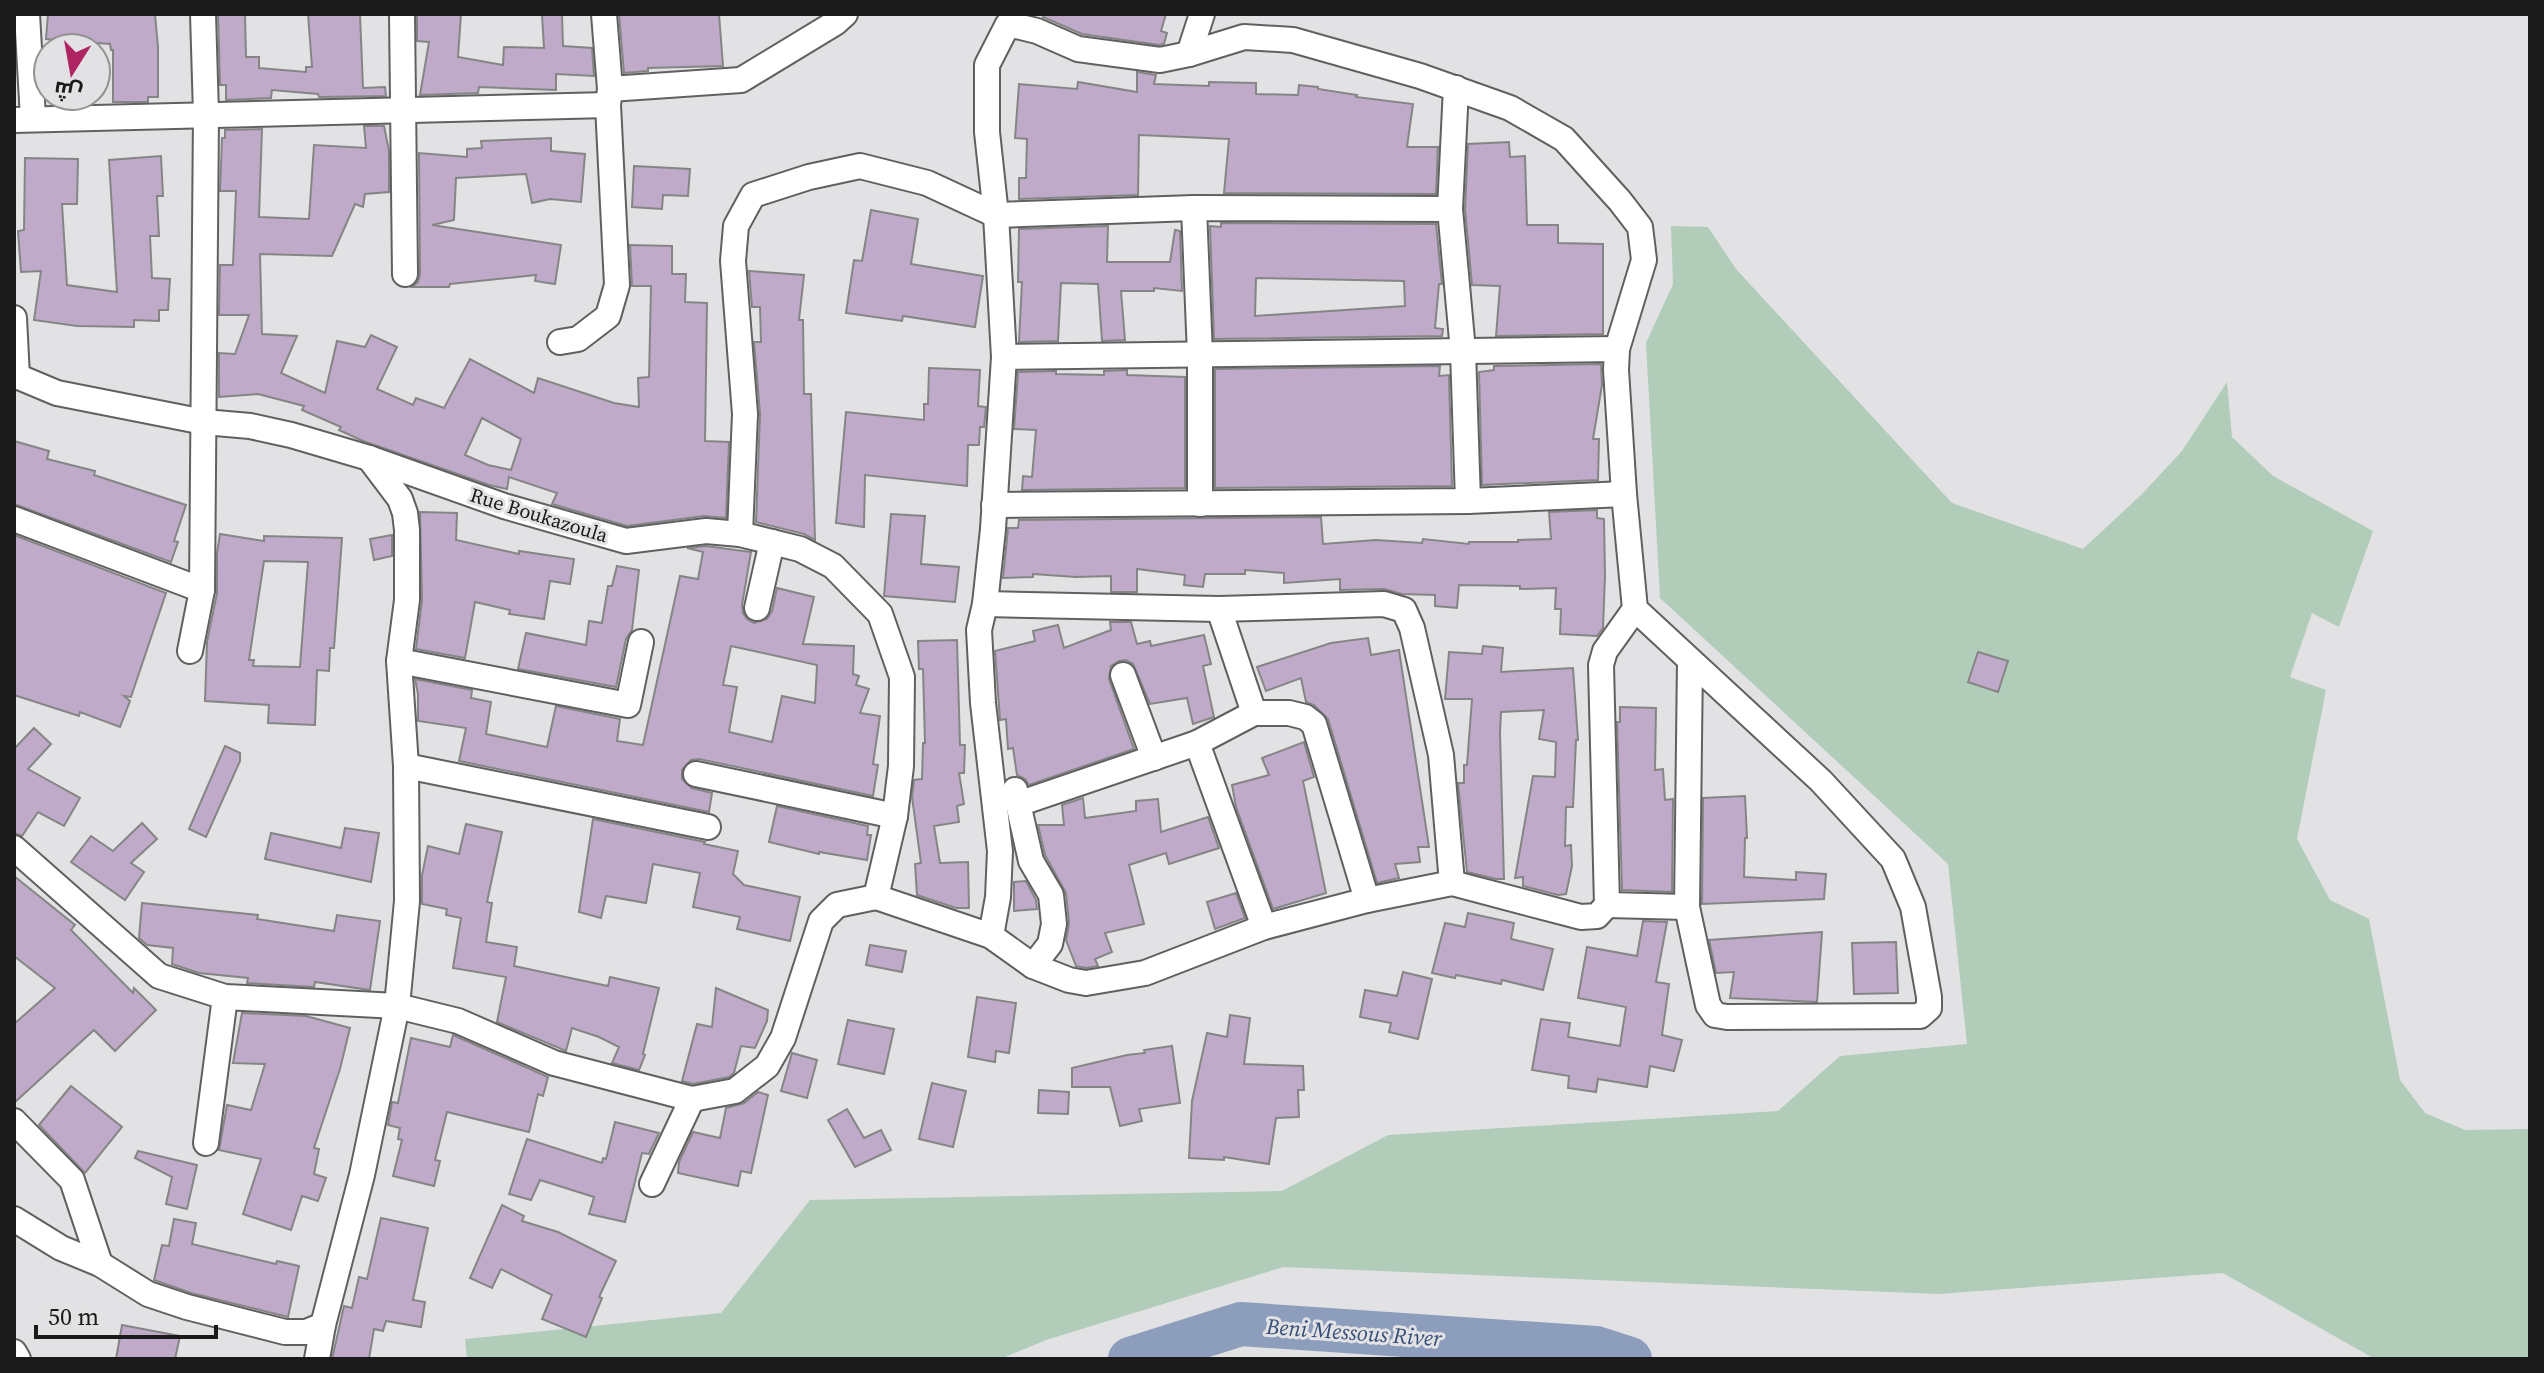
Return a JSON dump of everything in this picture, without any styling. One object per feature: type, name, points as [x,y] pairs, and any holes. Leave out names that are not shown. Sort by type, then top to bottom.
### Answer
[{"type":"street","points":[[27,14],[23,119],[403,109],[609,97],[741,80],[845,14]]},
{"type":"street","points":[[190,651],[202,590],[206,114],[203,14]]},
{"type":"street","points":[[402,14],[405,274]]},
{"type":"street","points":[[560,342],[578,339],[608,316],[617,285],[604,14]]},
{"type":"street","points":[[1189,54],[1202,14]]},
{"type":"street","points":[[14,848],[159,976],[225,997],[397,1006],[458,1021],[554,1063],[692,1099],[735,1091],[767,1066],[783,1038],[821,921],[837,905],[876,897],[991,936],[1033,966],[1086,983],[1145,973],[1264,927],[1367,900],[1452,883],[1581,917],[1597,916],[1607,905],[1601,665],[1605,651],[1635,609],[1624,494],[1617,349],[1644,260],[1640,227],[1564,139],[1510,108],[1456,88],[1293,40],[1244,37],[1160,60],[1078,49],[1040,23],[1010,19],[987,65],[987,132],[996,215],[1004,357],[985,604],[979,630],[983,703],[1000,851],[998,897],[991,936]]},
{"type":"street","points":[[1456,88],[1450,209],[1463,351],[1468,501]]},
{"type":"street","points":[[740,534],[745,414],[733,261],[736,226],[753,195],[809,177],[860,166],[927,183],[996,215],[1194,208],[1450,209]]},
{"type":"street","points":[[1194,208],[1200,355],[1200,504]]},
{"type":"street","points":[[14,318],[16,376]]},
{"type":"street","points":[[1004,357],[1617,349]]},
{"type":"street","name":"Rue Boukazoula","points":[[16,376],[57,393],[204,422],[250,426],[291,435],[369,458],[504,506],[626,541],[706,531],[740,534],[800,549],[833,566],[880,614],[902,677],[901,766],[895,816],[876,897]]},
{"type":"street","points":[[317,1359],[362,1175],[397,1006],[407,901],[406,766],[399,661],[407,600],[405,513],[400,499],[369,458]]},
{"type":"street","points":[[994,505],[1468,501],[1624,494]]},
{"type":"street","points":[[14,519],[202,590]]},
{"type":"street","points":[[757,608],[772,542]]},
{"type":"street","points":[[985,604],[1219,609],[1384,604],[1404,610],[1412,628],[1441,755],[1452,883]]},
{"type":"street","points":[[1219,609],[1254,713]]},
{"type":"street","points":[[1635,609],[1821,781],[1893,859],[1913,907],[1929,997],[1929,1008],[1920,1016],[1727,1017],[1715,1015],[1708,1005],[1687,907],[1690,661]]},
{"type":"street","points":[[399,661],[628,705],[641,642]]},
{"type":"street","points":[[1123,675],[1154,758]]},
{"type":"street","points":[[1033,966],[1050,944],[1054,924],[1051,895],[1031,861],[1017,797],[1197,743],[1254,713],[1289,713],[1305,717],[1314,724],[1367,900]]},
{"type":"street","points":[[1197,743],[1264,927]]},
{"type":"street","points":[[406,766],[708,827]]},
{"type":"street","points":[[696,774],[895,816]]},
{"type":"street","points":[[1607,905],[1687,907]]},
{"type":"street","points":[[206,1143],[225,997]]},
{"type":"street","points":[[652,1184],[692,1099]]},
{"type":"street","points":[[14,1121],[72,1180],[100,1264]]},
{"type":"street","points":[[14,1219],[61,1248],[100,1264],[148,1294],[285,1332],[306,1332],[323,1325]]},
{"type":"street","points":[[14,1352],[18,1359]]},
{"type":"green space","points":[[1671,226],[1708,227],[1736,269],[1952,503],[2083,549],[2142,494],[2182,451],[2227,382],[2232,437],[2273,476],[2373,531],[2339,627],[2312,613],[2290,677],[2326,690],[2297,839],[2330,900],[2369,919],[2400,1080],[2425,1113],[2465,1130],[2530,1129],[2530,1359],[2375,1359],[2223,1273],[1938,1294],[1283,1267],[1046,1340],[1000,1359],[467,1359],[465,1339],[721,1313],[810,1200],[1282,1191],[1388,1135],[1778,1111],[1840,1056],[1967,1044],[1948,864],[1660,598],[1646,343],[1673,284]]},
{"type":"building","points":[[48,14],[155,14],[158,97],[148,97],[148,102],[113,102],[112,32],[47,32]]},
{"type":"building","points":[[218,14],[245,14],[246,57],[259,57],[259,68],[306,72],[306,67],[312,67],[308,14],[360,14],[363,88],[385,87],[386,96],[319,97],[318,94],[272,90],[271,98],[226,100],[226,85],[220,85]]},
{"type":"building","points":[[417,14],[461,14],[458,57],[503,65],[504,47],[544,48],[542,15],[562,14],[563,46],[592,48],[594,76],[556,74],[556,90],[479,87],[478,93],[420,95],[429,42],[417,41]]},
{"type":"building","points":[[619,14],[719,14],[723,66],[648,68],[648,71],[624,73]]},
{"type":"building","points":[[1044,14],[1166,14],[1161,31],[1167,33],[1164,44],[1159,45],[1082,34],[1043,17]]},
{"type":"building","points":[[1137,72],[1156,75],[1154,84],[1209,86],[1209,82],[1256,83],[1256,94],[1298,95],[1299,85],[1356,97],[1413,104],[1407,147],[1438,147],[1436,194],[1224,193],[1229,139],[1139,135],[1138,195],[1019,199],[1019,178],[1026,178],[1027,139],[1015,138],[1019,84],[1077,89],[1078,82],[1137,92]]},
{"type":"building","points":[[364,126],[384,126],[389,151],[389,192],[365,194],[363,207],[355,204],[332,256],[260,254],[262,334],[297,336],[281,373],[325,393],[337,341],[365,347],[371,335],[397,347],[377,389],[413,405],[416,398],[444,408],[470,359],[534,393],[538,378],[614,403],[639,407],[638,378],[649,377],[651,286],[632,286],[630,245],[672,246],[672,274],[686,274],[685,302],[707,303],[705,441],[729,442],[726,518],[704,516],[627,526],[552,504],[557,493],[509,477],[507,489],[489,485],[363,441],[339,430],[341,427],[302,410],[304,406],[258,394],[219,397],[219,353],[235,354],[249,315],[219,315],[220,265],[233,265],[236,191],[220,191],[225,130],[262,129],[259,217],[309,219],[314,145],[366,148]],"holes":[[[482,418],[521,439],[511,470],[465,455]]]},
{"type":"building","points":[[551,138],[551,151],[585,154],[581,202],[550,199],[532,203],[526,174],[456,178],[454,220],[432,225],[561,245],[555,284],[535,281],[536,275],[450,284],[449,287],[412,287],[418,282],[420,274],[419,153],[467,157],[467,149],[482,148],[481,141]]},
{"type":"building","points":[[1509,142],[1510,157],[1525,156],[1527,225],[1558,225],[1558,243],[1603,244],[1603,334],[1496,336],[1500,286],[1472,285],[1465,209],[1468,144]]},
{"type":"building","points":[[161,156],[163,196],[157,196],[159,236],[150,236],[152,278],[170,279],[168,310],[159,310],[159,321],[134,320],[134,327],[77,326],[34,320],[41,271],[21,272],[18,231],[24,230],[25,158],[78,159],[77,204],[62,204],[67,285],[117,292],[109,160]]},
{"type":"building","points":[[634,166],[690,169],[688,196],[663,195],[662,209],[632,207]]},
{"type":"building","points":[[871,210],[918,219],[911,264],[983,276],[975,327],[903,316],[902,321],[846,313],[854,260],[862,261]]},
{"type":"building","points":[[1221,223],[1436,224],[1442,284],[1439,284],[1435,328],[1443,329],[1442,336],[1214,339],[1210,226],[1221,227]],"holes":[[[1256,278],[1404,281],[1405,306],[1255,316]]]},
{"type":"building","points":[[1108,226],[1107,262],[1170,262],[1175,230],[1180,231],[1182,291],[1154,288],[1154,291],[1121,291],[1125,340],[1102,341],[1098,284],[1061,283],[1058,341],[1019,342],[1022,282],[1018,282],[1019,229]]},
{"type":"building","points":[[749,271],[804,275],[799,320],[803,320],[804,394],[811,394],[815,540],[804,534],[756,522],[760,414],[754,342],[761,342],[760,307],[752,307]]},
{"type":"building","points":[[1601,364],[1602,385],[1593,439],[1599,439],[1598,480],[1482,485],[1479,372],[1494,370],[1494,366]]},
{"type":"building","points":[[1440,366],[1439,376],[1449,375],[1452,486],[1215,488],[1215,369]]},
{"type":"building","points":[[929,368],[980,370],[978,406],[986,407],[984,427],[980,427],[979,445],[968,445],[967,486],[865,475],[864,527],[836,523],[846,412],[924,420],[924,404],[928,404]]},
{"type":"building","points":[[1127,370],[1127,375],[1185,377],[1185,488],[1022,490],[1023,476],[1032,477],[1036,430],[1014,429],[1018,372],[1104,375],[1104,371]]},
{"type":"building","points":[[14,441],[49,451],[47,459],[95,471],[94,475],[186,505],[174,541],[178,542],[171,562],[14,504]]},
{"type":"building","points":[[1597,510],[1597,518],[1604,519],[1605,576],[1603,628],[1597,636],[1560,634],[1561,609],[1555,609],[1556,588],[1459,585],[1457,608],[1435,606],[1435,595],[1402,594],[1384,589],[1340,590],[1340,579],[1284,583],[1284,573],[1245,570],[1245,574],[1205,574],[1203,587],[1184,585],[1185,575],[1137,569],[1137,592],[1111,592],[1111,576],[1033,574],[1033,577],[1003,578],[1008,528],[1018,528],[1019,520],[1321,517],[1323,544],[1376,540],[1422,543],[1423,539],[1469,544],[1551,539],[1549,512]]},
{"type":"building","points":[[420,512],[457,513],[456,540],[519,554],[519,551],[574,559],[570,584],[550,581],[544,619],[509,614],[510,610],[475,602],[465,658],[416,649],[422,600]]},
{"type":"building","points":[[891,514],[925,516],[921,564],[959,567],[955,602],[884,596]]},
{"type":"building","points":[[220,534],[264,541],[264,536],[342,538],[334,648],[330,648],[329,671],[317,670],[315,725],[268,723],[269,705],[205,701],[207,642],[217,593]],"holes":[[[264,561],[308,562],[300,667],[253,666],[254,660],[249,660]]]},
{"type":"building","points":[[14,535],[166,593],[131,697],[124,696],[130,701],[120,727],[80,712],[79,716],[14,695]]},
{"type":"building","points":[[392,535],[392,556],[374,560],[370,539]]},
{"type":"building","points":[[706,546],[751,552],[742,605],[747,619],[754,623],[767,619],[777,588],[814,597],[803,644],[854,646],[853,674],[859,676],[856,685],[869,689],[860,713],[880,716],[873,764],[878,765],[873,796],[699,759],[691,760],[682,770],[682,779],[692,788],[712,793],[709,812],[459,761],[466,728],[418,721],[415,679],[472,690],[471,698],[491,702],[486,734],[547,747],[556,706],[620,719],[617,741],[643,745],[680,576],[698,579],[703,552],[687,548]],"holes":[[[731,646],[817,665],[815,703],[782,696],[772,742],[729,732],[737,687],[723,685]]]},
{"type":"building","points":[[617,566],[639,570],[632,630],[626,639],[616,687],[518,669],[526,633],[586,645],[589,621],[602,623],[608,586],[612,586]]},
{"type":"building","points":[[1110,622],[1131,622],[1137,644],[1150,641],[1151,646],[1204,635],[1211,664],[1203,666],[1214,717],[1193,724],[1187,698],[1150,704],[1133,664],[1126,660],[1119,661],[1111,666],[1109,679],[1134,749],[1029,785],[1017,775],[1013,748],[1008,749],[1006,719],[1000,720],[995,651],[1035,641],[1033,631],[1058,625],[1064,648],[1111,630]]},
{"type":"building","points":[[1368,638],[1371,655],[1399,650],[1429,847],[1418,847],[1420,862],[1395,864],[1399,878],[1377,883],[1328,719],[1314,705],[1306,702],[1301,678],[1266,691],[1257,667],[1331,643]]},
{"type":"building","points":[[957,640],[960,745],[965,745],[964,773],[959,773],[964,804],[957,806],[959,822],[934,826],[940,863],[968,862],[969,908],[956,908],[917,895],[915,864],[921,863],[912,797],[914,780],[922,779],[925,743],[923,669],[919,669],[918,641]]},
{"type":"building","points":[[1483,646],[1503,648],[1501,672],[1573,668],[1578,740],[1573,807],[1566,807],[1565,846],[1571,845],[1572,866],[1566,894],[1558,895],[1523,886],[1523,877],[1515,878],[1533,776],[1555,777],[1556,742],[1539,739],[1544,710],[1501,712],[1504,879],[1467,872],[1458,783],[1464,783],[1464,765],[1467,765],[1472,699],[1445,699],[1449,652],[1482,654]]},
{"type":"building","points":[[1978,652],[2008,661],[1998,692],[1968,682]]},
{"type":"building","points":[[1620,707],[1656,708],[1655,770],[1663,769],[1665,800],[1673,799],[1672,892],[1622,890],[1617,722],[1620,722]]},
{"type":"building","points":[[34,728],[51,744],[28,769],[80,798],[64,826],[38,812],[22,836],[14,833],[14,749]]},
{"type":"building","points":[[1304,742],[1314,777],[1303,781],[1326,893],[1273,909],[1236,807],[1232,785],[1269,775],[1262,758]]},
{"type":"building","points":[[225,746],[240,753],[240,761],[206,837],[189,829]]},
{"type":"building","points":[[1745,796],[1747,838],[1744,877],[1796,880],[1796,872],[1826,874],[1824,899],[1702,904],[1703,798]]},
{"type":"building","points":[[1083,798],[1085,818],[1136,811],[1136,801],[1158,799],[1161,832],[1208,817],[1219,848],[1169,864],[1166,853],[1129,865],[1144,924],[1105,933],[1112,952],[1095,959],[1098,966],[1086,968],[1076,966],[1066,940],[1069,923],[1066,893],[1045,855],[1038,825],[1064,825],[1062,805]]},
{"type":"building","points":[[777,806],[868,826],[867,835],[871,835],[867,860],[819,854],[769,842]]},
{"type":"building","points":[[593,819],[738,851],[733,874],[744,885],[800,897],[790,941],[737,929],[740,917],[693,907],[700,873],[653,864],[646,903],[606,896],[601,918],[579,912]]},
{"type":"building","points":[[142,823],[157,839],[131,863],[144,872],[125,900],[71,862],[91,836],[113,851]]},
{"type":"building","points":[[466,824],[502,832],[487,902],[492,903],[486,942],[517,947],[514,966],[608,986],[610,977],[659,988],[639,1070],[612,1063],[619,1047],[599,1037],[572,1028],[566,1051],[497,1022],[506,977],[453,968],[461,918],[446,915],[447,909],[422,904],[422,875],[428,846],[459,854]]},
{"type":"building","points":[[345,828],[379,833],[371,882],[265,859],[271,833],[341,848]]},
{"type":"building","points":[[14,876],[75,925],[71,930],[133,993],[134,988],[156,1010],[115,1051],[94,1030],[14,1103],[14,1024],[55,988],[14,956]]},
{"type":"building","points":[[1026,881],[1037,909],[1014,911],[1014,882]]},
{"type":"building","points":[[1236,893],[1245,918],[1215,929],[1207,902]]},
{"type":"building","points":[[142,903],[258,915],[257,919],[334,931],[337,915],[380,921],[370,990],[315,982],[314,987],[247,983],[248,978],[199,973],[172,964],[173,948],[147,945],[139,938]]},
{"type":"building","points":[[1468,913],[1514,923],[1511,939],[1553,949],[1543,990],[1502,980],[1501,984],[1432,973],[1445,923],[1465,927]]},
{"type":"building","points":[[1643,921],[1667,922],[1656,982],[1669,984],[1662,1035],[1682,1040],[1674,1071],[1650,1066],[1647,1087],[1598,1079],[1596,1092],[1568,1088],[1569,1076],[1532,1070],[1541,1019],[1570,1023],[1568,1037],[1620,1046],[1626,1007],[1578,998],[1587,947],[1637,956]]},
{"type":"building","points":[[1822,932],[1817,1002],[1730,998],[1734,972],[1716,973],[1709,940]]},
{"type":"building","points":[[1896,942],[1898,993],[1854,994],[1852,943]]},
{"type":"building","points":[[870,945],[906,951],[902,972],[866,965]]},
{"type":"building","points":[[1403,972],[1432,979],[1418,1039],[1389,1032],[1391,1023],[1360,1017],[1365,990],[1397,996]]},
{"type":"building","points":[[716,988],[768,1010],[767,1021],[755,1048],[741,1046],[734,1073],[729,1077],[693,1084],[682,1081],[697,1024],[712,1027]]},
{"type":"building","points":[[977,997],[1016,1003],[1009,1053],[996,1051],[995,1062],[968,1057]]},
{"type":"building","points":[[242,1013],[306,1016],[350,1028],[314,1148],[319,1149],[314,1174],[326,1178],[318,1201],[302,1196],[291,1230],[243,1214],[261,1159],[219,1150],[227,1105],[251,1110],[265,1064],[233,1063]]},
{"type":"building","points":[[1230,1015],[1250,1018],[1244,1064],[1303,1066],[1304,1090],[1298,1090],[1299,1117],[1276,1118],[1269,1164],[1224,1157],[1224,1160],[1189,1158],[1192,1101],[1207,1033],[1227,1037]]},
{"type":"building","points":[[848,1020],[894,1029],[884,1074],[838,1064]]},
{"type":"building","points":[[453,1035],[548,1077],[543,1096],[538,1094],[529,1132],[447,1112],[435,1160],[440,1161],[434,1186],[393,1176],[402,1140],[398,1139],[400,1128],[388,1125],[392,1102],[398,1103],[411,1038],[450,1047]]},
{"type":"building","points":[[1172,1046],[1180,1103],[1139,1109],[1142,1121],[1120,1126],[1110,1087],[1072,1087],[1072,1068]]},
{"type":"building","points":[[792,1053],[817,1060],[807,1098],[781,1091]]},
{"type":"building","points":[[932,1083],[966,1091],[953,1147],[919,1139]]},
{"type":"building","points":[[71,1086],[122,1127],[85,1173],[39,1125]]},
{"type":"building","points":[[1039,1090],[1069,1092],[1068,1114],[1038,1113]]},
{"type":"building","points":[[758,1092],[768,1095],[751,1173],[741,1171],[738,1186],[678,1173],[679,1162],[693,1132],[720,1138],[726,1108],[744,1103]]},
{"type":"building","points":[[847,1109],[864,1138],[881,1130],[891,1150],[855,1167],[828,1120]]},
{"type":"building","points":[[615,1122],[659,1133],[649,1154],[642,1153],[625,1222],[589,1214],[594,1197],[540,1180],[531,1200],[509,1194],[527,1139],[602,1163],[603,1158],[606,1159]]},
{"type":"building","points":[[138,1151],[197,1165],[187,1209],[166,1204],[172,1177],[135,1158]]},
{"type":"building","points":[[502,1205],[524,1216],[522,1221],[558,1232],[616,1261],[599,1297],[602,1298],[586,1337],[542,1319],[552,1295],[501,1269],[492,1288],[470,1278]]},
{"type":"building","points":[[381,1218],[428,1228],[413,1300],[425,1302],[421,1327],[386,1321],[383,1331],[374,1329],[369,1359],[332,1359],[344,1306],[352,1308],[359,1277],[367,1279]]},
{"type":"building","points":[[174,1219],[196,1223],[192,1244],[276,1264],[277,1261],[299,1266],[288,1317],[191,1293],[154,1280],[162,1245],[169,1246]]},
{"type":"building","points":[[122,1325],[180,1336],[175,1359],[116,1359]]},
{"type":"waterway","name":"Beni Messous River","points":[[1130,1359],[1241,1324],[1596,1348],[1630,1359]]}]
